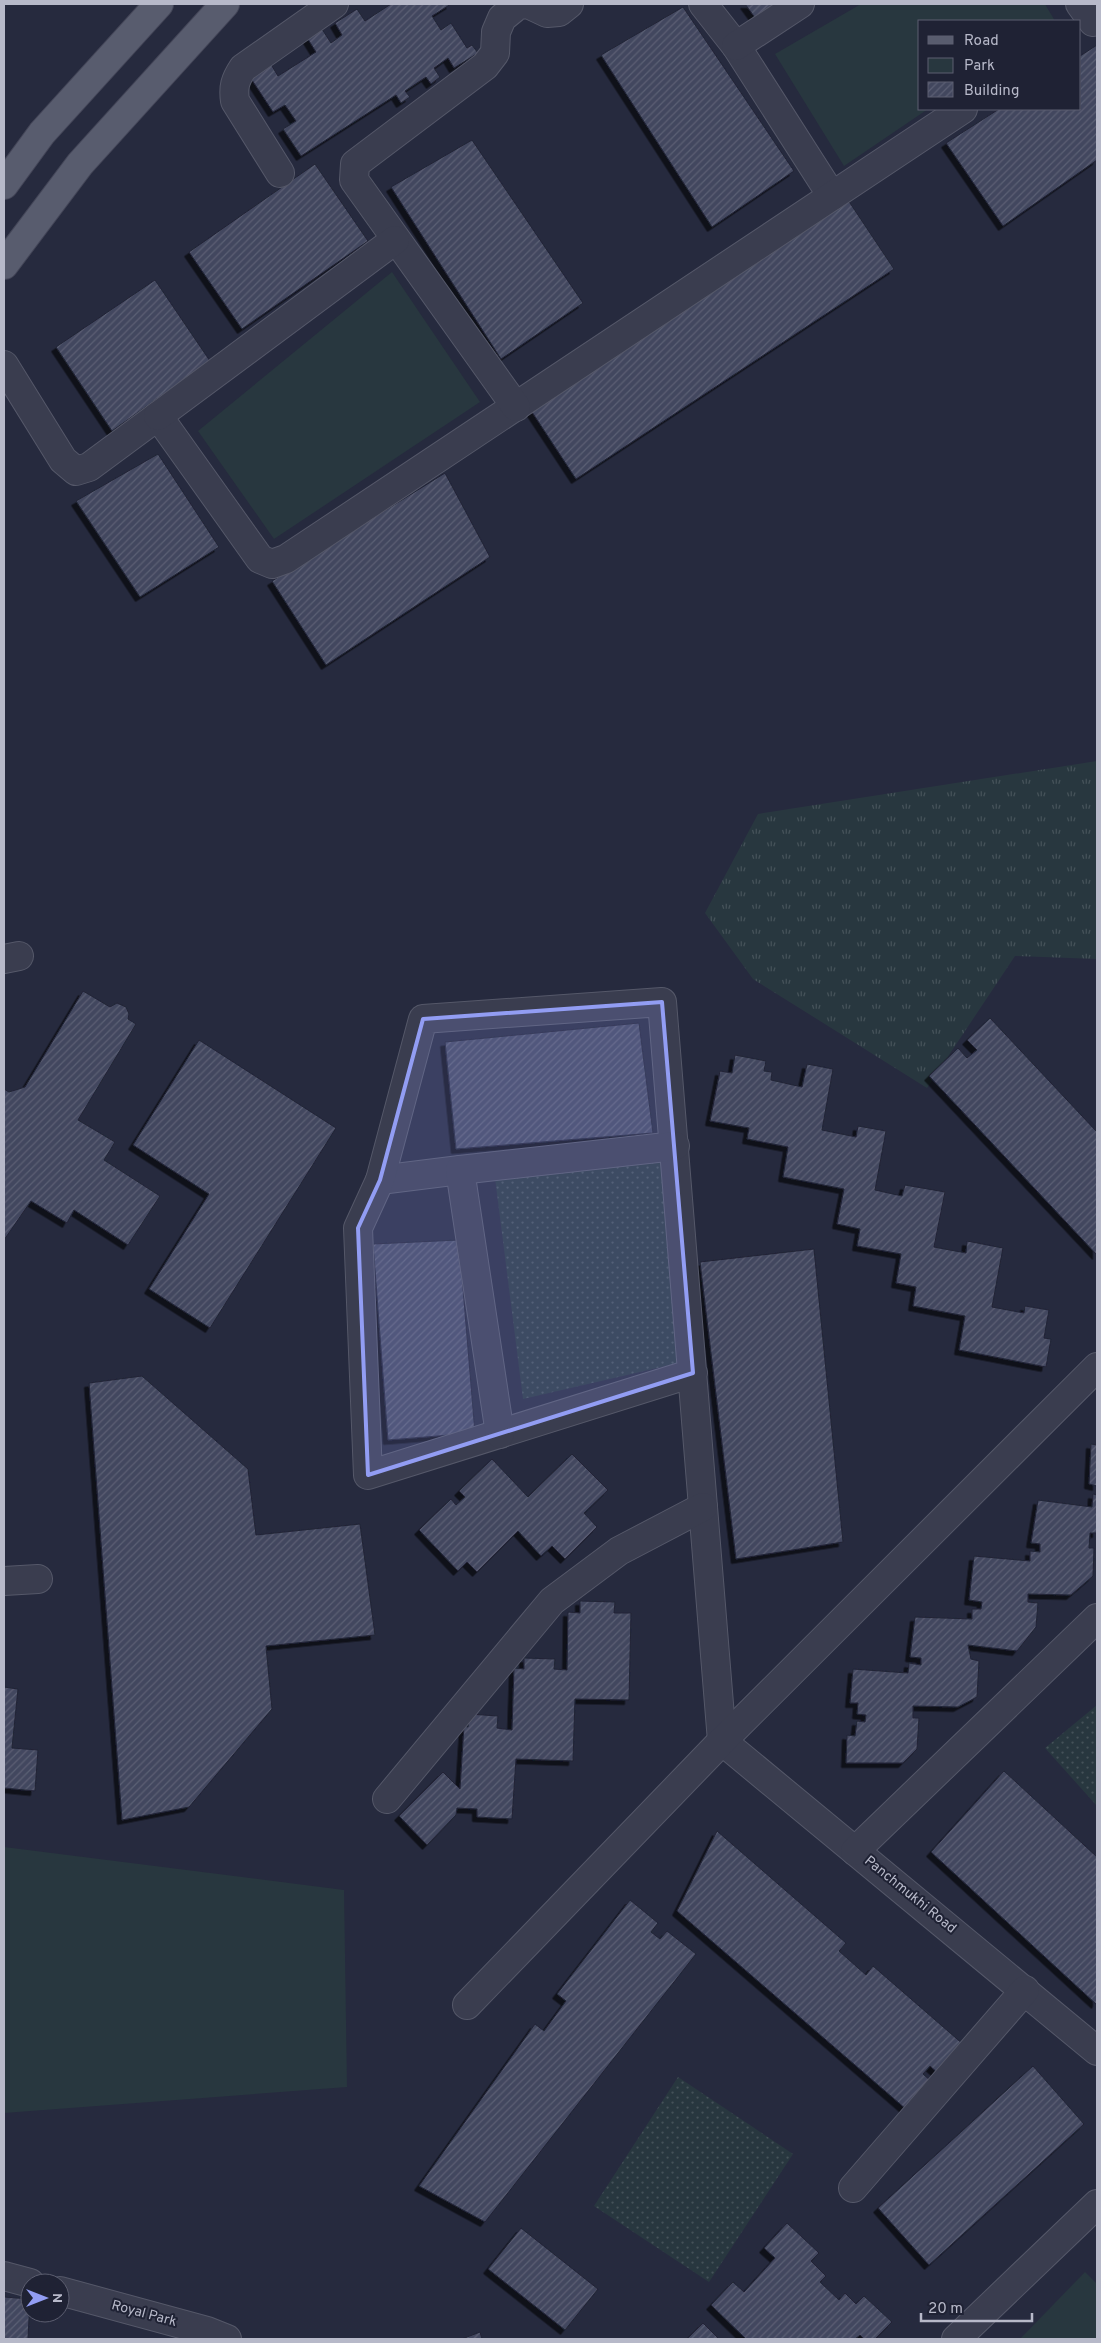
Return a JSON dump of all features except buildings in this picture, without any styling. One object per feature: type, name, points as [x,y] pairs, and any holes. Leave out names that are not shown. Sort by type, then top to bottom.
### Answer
[{"type":"main road","points":[[4,185],[42,133],[159,4]]},
{"type":"main road","points":[[4,264],[80,164],[225,4]]},
{"type":"street","points":[[280,173],[235,101],[233,89],[243,68],[334,4]]},
{"type":"street","points":[[516,407],[354,180],[355,164],[485,66],[495,52],[496,32],[502,18],[518,5],[528,4],[547,13],[559,12],[569,4]]},
{"type":"street","points":[[702,4],[736,46],[832,196]]},
{"type":"street","points":[[736,46],[800,4]]},
{"type":"street","points":[[158,416],[260,559],[272,564],[286,560],[961,110]]},
{"type":"street","points":[[4,365],[63,460],[76,471],[89,467],[396,240]]},
{"type":"street","points":[[693,1374],[368,1475],[358,1228],[380,1180],[423,1018],[662,1002],[675,1146],[722,1741]]},
{"type":"street","points":[[380,1180],[675,1146]]},
{"type":"street","points":[[460,1170],[500,1434]]},
{"type":"street","points":[[468,2005],[722,1741],[1097,1367]]},
{"type":"street","points":[[388,1799],[552,1601],[619,1551],[703,1507]]},
{"type":"street","points":[[4,1581],[38,1579]]},
{"type":"street","points":[[855,1851],[1097,1618]]},
{"type":"street","name":"Panchmukhi Road","points":[[722,1741],[1097,2050]]},
{"type":"street","points":[[853,2188],[1025,1990]]},
{"type":"street","points":[[956,2339],[1097,2204]]},
{"type":"street","points":[[4,2276],[20,2280]]},
{"type":"street","name":"Royal Park","points":[[70,2294],[207,2331],[227,2339]]},
{"type":"highlighted area","points":[[662,1002],[693,1373],[368,1475],[358,1228],[380,1180],[423,1019]]},
{"type":"green space","points":[[861,4],[1045,4],[1054,20],[918,20],[918,110],[927,110],[844,166],[775,54]]},
{"type":"green space","points":[[392,272],[480,402],[274,539],[198,431]]},
{"type":"green space","points":[[1097,761],[1097,959],[1015,956],[927,1088],[753,979],[705,913],[758,814]]},
{"type":"green space","points":[[662,1162],[679,1363],[523,1399],[495,1178]]},
{"type":"green space","points":[[1097,1705],[1097,1806],[1045,1748]]},
{"type":"green space","points":[[4,1847],[344,1890],[347,2087],[4,2113]]},
{"type":"green space","points":[[678,2077],[793,2154],[709,2282],[594,2206]]},
{"type":"green space","points":[[1085,2272],[1097,2284],[1097,2339],[1020,2339]]}]
